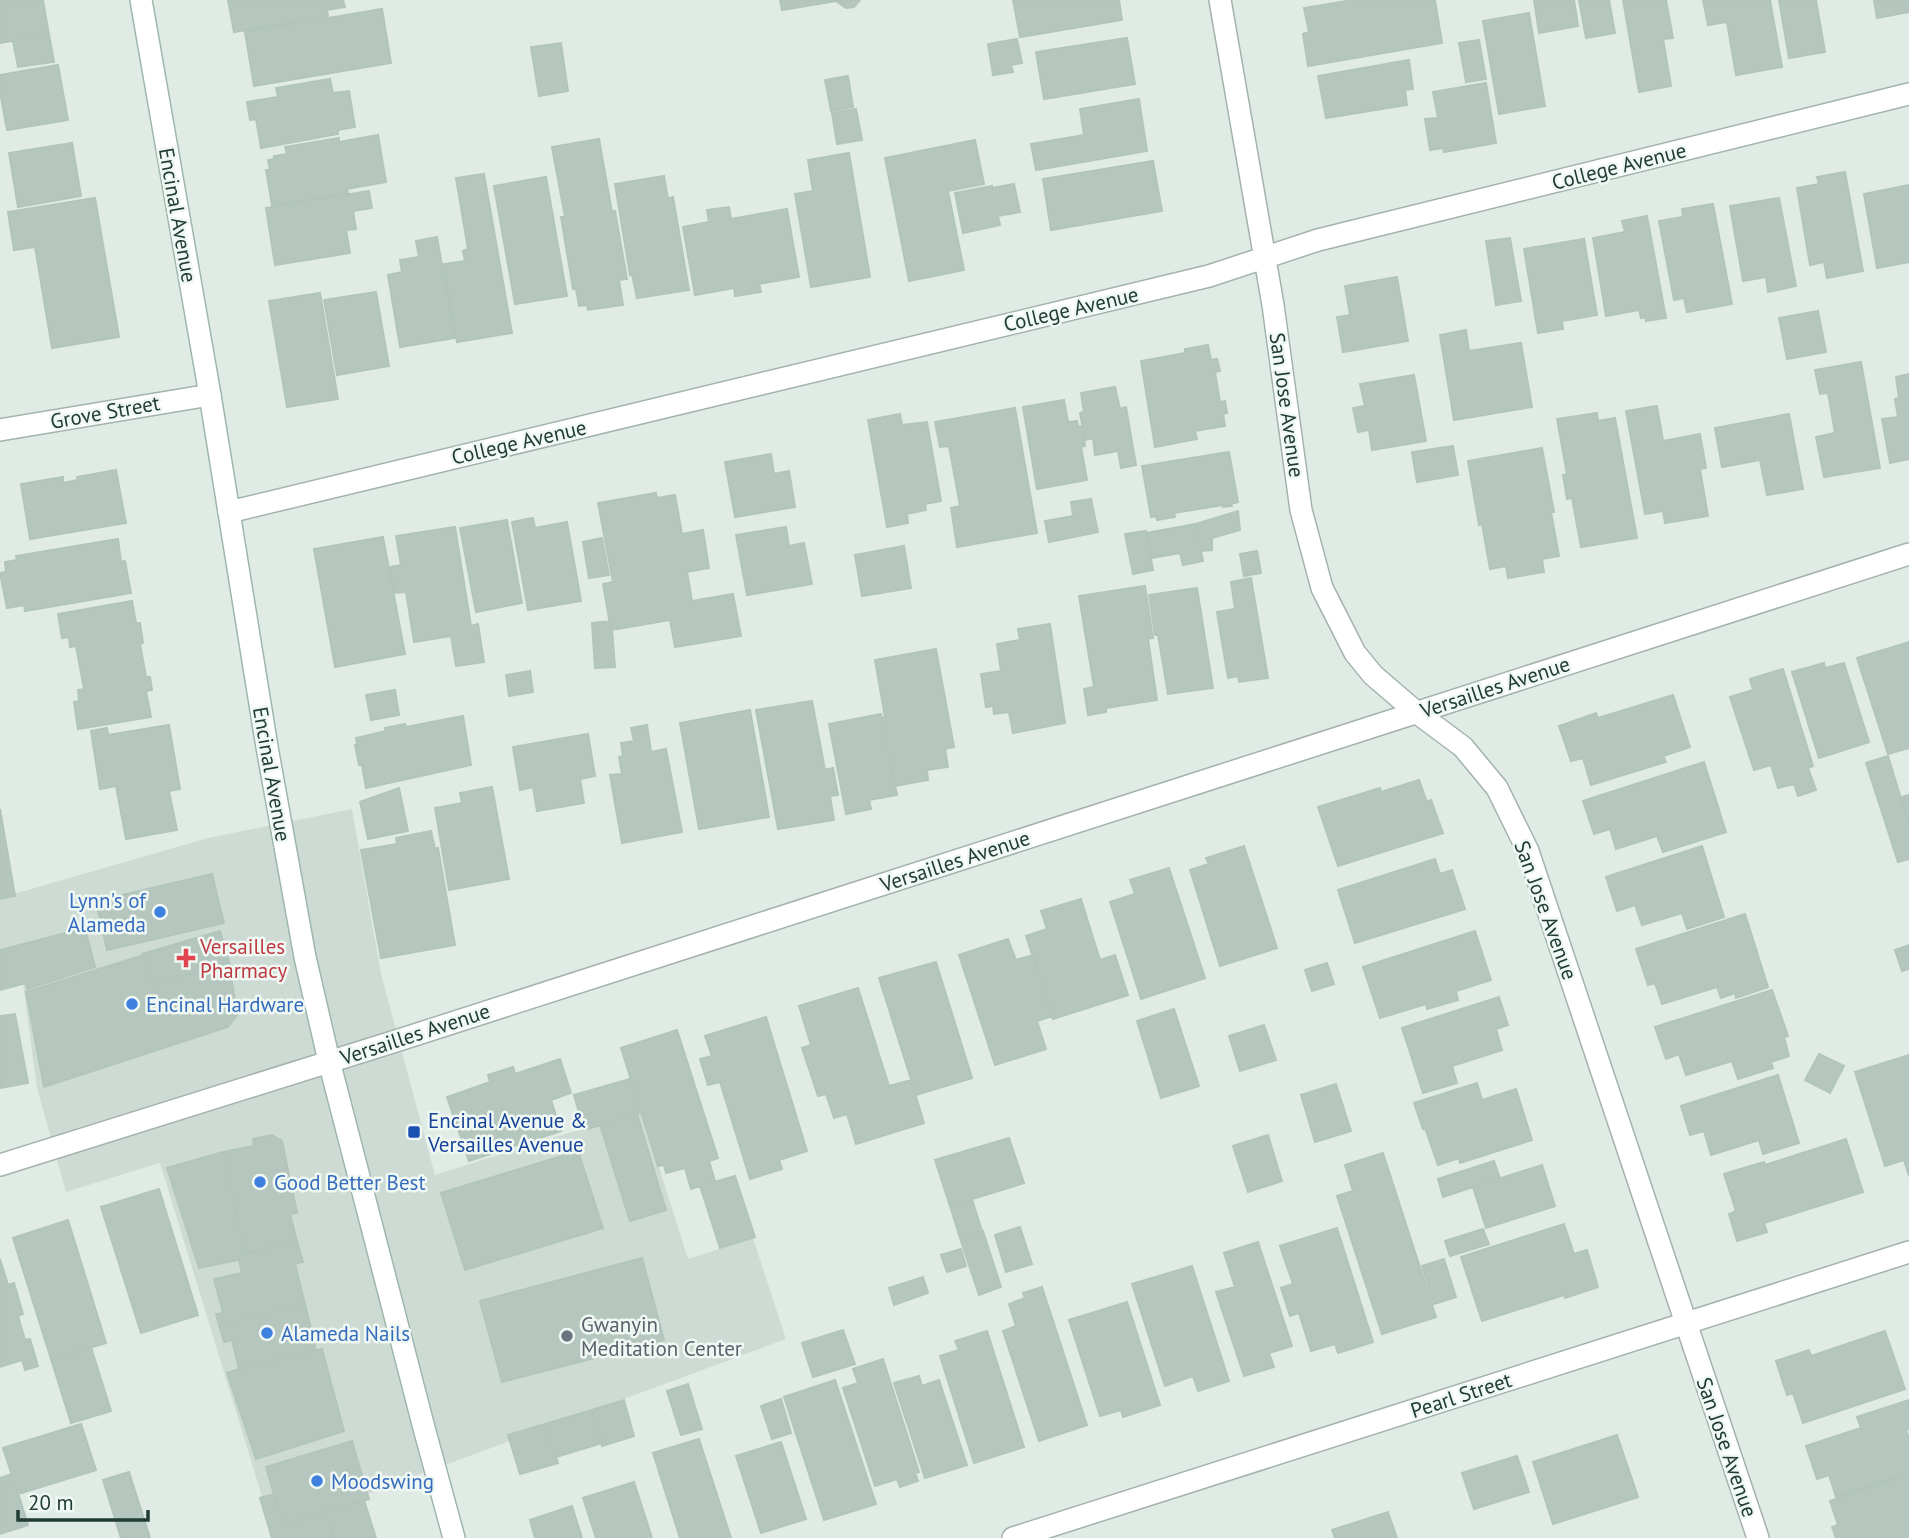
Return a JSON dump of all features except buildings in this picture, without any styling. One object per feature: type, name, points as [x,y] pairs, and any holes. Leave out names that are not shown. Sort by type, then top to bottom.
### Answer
[{"type":"street","name":"Encinal Avenue","points":[[141,0],[305,957],[454,1538]]},
{"type":"street","name":"San Jose Avenue","points":[[1220,0],[1273,305],[1301,510],[1322,588],[1355,653],[1373,675],[1463,747],[1497,788],[1528,851],[1758,1538]]},
{"type":"street","name":"College Avenue","points":[[229,512],[1209,276],[1318,240],[1909,94]]},
{"type":"street","name":"Grove Street","points":[[0,430],[210,395]]},
{"type":"street","name":"Versailles Avenue","points":[[0,1165],[1909,554]]},
{"type":"street","name":"Pearl Street","points":[[1013,1538],[1909,1252]]},
{"type":"shaded area","points":[[352,809],[381,974],[435,1175],[641,1110],[688,1259],[753,1238],[786,1339],[272,1529],[160,1163],[66,1192],[37,1088],[23,984],[0,989],[0,898],[208,838]]},
{"type":"place","name":"Lynn's of Alameda","points":[[160,912]]},
{"type":"place","name":"Versailles Pharmacy","points":[[186,958]]},
{"type":"place","name":"Encinal Hardware","points":[[132,1004]]},
{"type":"place","name":"Encinal Avenue & Versailles Avenue","points":[[414,1132]]},
{"type":"place","name":"Good Better Best","points":[[260,1182]]},
{"type":"place","name":"Alameda Nails","points":[[267,1333]]},
{"type":"place","name":"Gwanyin Meditation Center","points":[[567,1336]]},
{"type":"place","name":"Moodswing","points":[[317,1481]]}]
